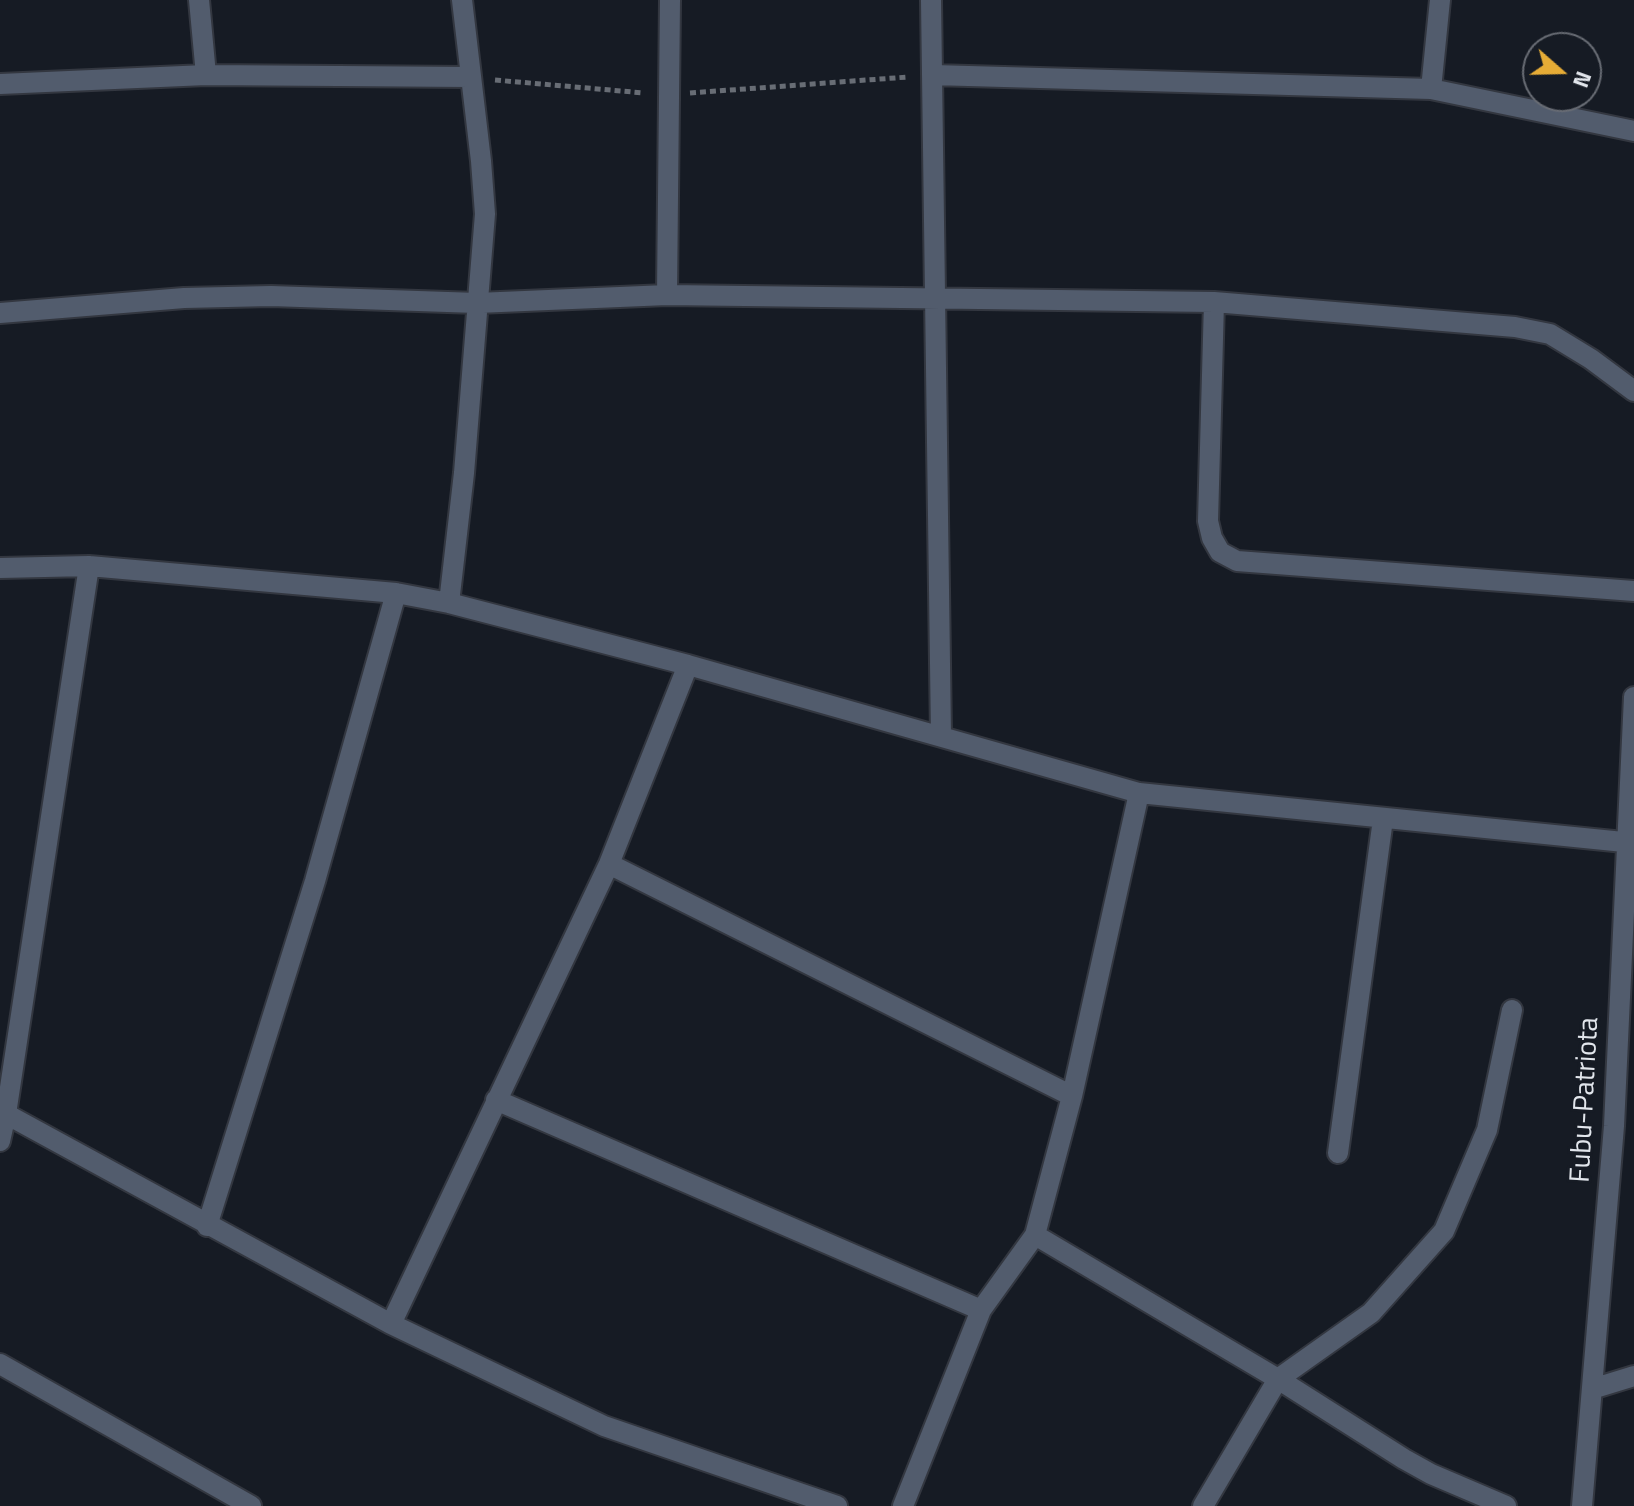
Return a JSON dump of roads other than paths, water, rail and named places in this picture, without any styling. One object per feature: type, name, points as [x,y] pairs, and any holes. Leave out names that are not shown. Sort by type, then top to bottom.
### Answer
[{"type":"street","points":[[199,0],[206,75]]},
{"type":"street","points":[[449,603],[464,473],[485,195],[462,0]]},
{"type":"street","points":[[667,295],[670,0]]},
{"type":"street","points":[[931,0],[941,736]]},
{"type":"street","points":[[1431,89],[1440,0]]},
{"type":"street","points":[[0,84],[206,75],[470,77]]},
{"type":"street","points":[[933,75],[1431,89],[1634,131]]},
{"type":"street","points":[[0,313],[228,297],[477,303],[667,295],[1214,302],[1515,327],[1550,334],[1634,391]]},
{"type":"street","points":[[1214,302],[1208,521],[1212,538],[1220,552],[1237,561],[1634,591]]},
{"type":"street","points":[[0,568],[89,566],[396,593],[449,603],[688,665],[1139,793],[1630,844]]},
{"type":"street","points":[[0,1141],[89,566]]},
{"type":"street","points":[[207,1226],[315,881],[396,593]]},
{"type":"street","points":[[391,1324],[609,864],[688,665]]},
{"type":"street","name":"Fubu-Patriota","points":[[1582,1506],[1592,1389],[1624,1123],[1634,697]]},
{"type":"street","points":[[903,1506],[981,1310],[1035,1235],[1072,1096],[1139,793]]},
{"type":"street","points":[[1338,1153],[1383,819]]},
{"type":"street","points":[[609,864],[1072,1096]]},
{"type":"street","points":[[1203,1506],[1278,1379],[1371,1313],[1444,1231],[1487,1130],[1512,1010]]},
{"type":"street","points":[[496,1100],[981,1310]]},
{"type":"street","points":[[6,1114],[391,1324],[604,1426],[837,1506]]},
{"type":"street","points":[[1035,1235],[1278,1379],[1404,1459],[1506,1506]]},
{"type":"street","points":[[0,1364],[251,1506]]},
{"type":"street","points":[[1592,1389],[1634,1376]]}]
